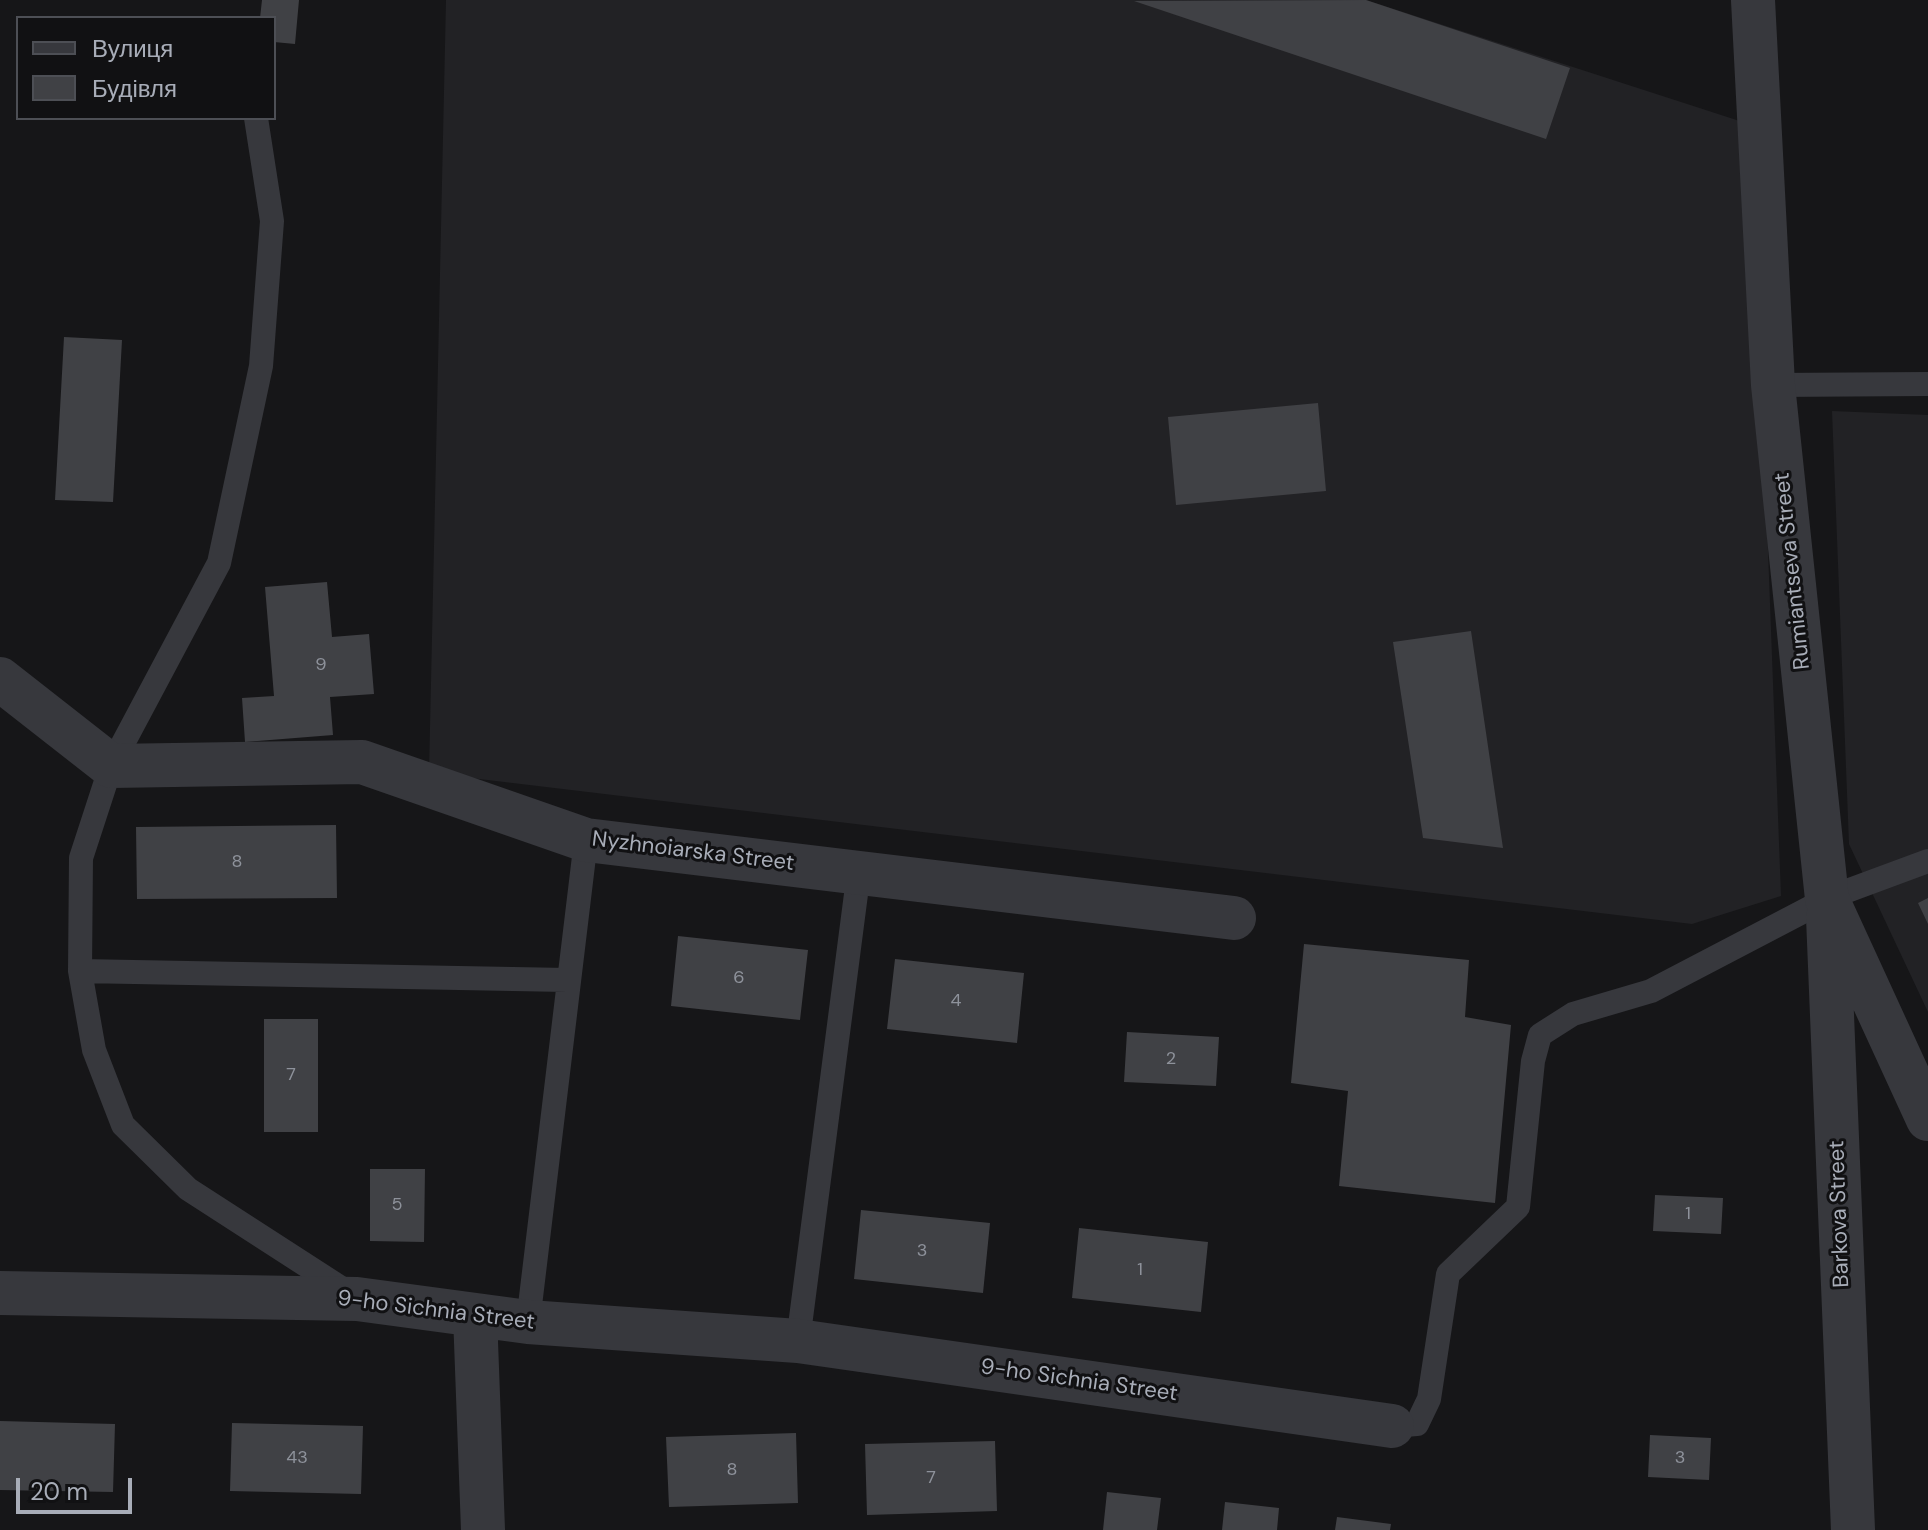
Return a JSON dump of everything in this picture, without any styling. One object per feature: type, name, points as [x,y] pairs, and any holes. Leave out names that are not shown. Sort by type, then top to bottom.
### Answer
[{"type":"street","name":"Rumiantseva Street","points":[[1753,0],[1773,385],[1828,898],[1928,1119]]},
{"type":"street","points":[[0,679],[111,766]]},
{"type":"street","name":"Nyzhnoiarska Street","points":[[111,766],[362,762],[586,840],[1234,918]]},
{"type":"street","name":"Barkova Street","points":[[1828,898],[1853,1530]]},
{"type":"street","name":"9-ho Sichnia Street","points":[[0,1293],[357,1299],[528,1322],[798,1341],[1392,1426]]},
{"type":"street","points":[[475,1315],[483,1530]]},
{"type":"lane","points":[[256,120],[272,221],[261,366],[219,563],[111,766],[81,858],[80,971],[94,1050],[123,1125],[188,1189],[357,1299]]},
{"type":"lane","points":[[1773,385],[1928,384]]},
{"type":"lane","points":[[528,1322],[586,840]]},
{"type":"lane","points":[[1828,898],[1928,861]]},
{"type":"lane","points":[[798,1341],[859,871]]},
{"type":"lane","name":"9-ho Sichnia Street","points":[[1392,1426],[1417,1424],[1429,1399],[1448,1274],[1518,1207],[1533,1061],[1540,1035],[1573,1014],[1651,991],[1828,898]]},
{"type":"lane","points":[[80,971],[567,980]]},
{"type":"shaded area","points":[[446,0],[1366,0],[1752,125],[1781,896],[1692,924],[429,773]]},
{"type":"shaded area","points":[[1832,411],[1928,415],[1928,1012],[1849,844]]},
{"type":"building","points":[[262,0],[299,0],[295,44],[276,42],[276,16],[260,16]]},
{"type":"building","points":[[1366,0],[1570,68],[1546,139],[1134,1]]},
{"type":"building","points":[[64,337],[122,340],[113,502],[55,500]]},
{"type":"building","points":[[1318,403],[1326,491],[1176,505],[1168,417]]},
{"type":"building","points":[[327,582],[332,637],[369,634],[374,694],[330,697],[333,735],[245,742],[242,698],[274,696],[265,587]]},
{"type":"building","points":[[1471,631],[1503,848],[1423,838],[1393,642]]},
{"type":"building","points":[[336,825],[337,898],[137,899],[136,827]]},
{"type":"building","points":[[1928,898],[1928,924],[1918,903]]},
{"type":"building","points":[[678,936],[808,950],[800,1020],[671,1006]]},
{"type":"building","points":[[1304,944],[1469,960],[1465,1017],[1511,1025],[1495,1203],[1339,1186],[1348,1091],[1291,1083]]},
{"type":"building","points":[[895,959],[1024,973],[1017,1043],[887,1029]]},
{"type":"building","points":[[264,1019],[318,1019],[318,1132],[264,1132]]},
{"type":"building","points":[[1127,1032],[1219,1037],[1216,1086],[1124,1082]]},
{"type":"building","points":[[370,1169],[425,1169],[424,1242],[370,1241]]},
{"type":"building","points":[[1655,1195],[1723,1198],[1721,1234],[1653,1231]]},
{"type":"building","points":[[861,1210],[990,1223],[983,1293],[854,1279]]},
{"type":"building","points":[[1079,1228],[1208,1242],[1201,1312],[1072,1298]]},
{"type":"building","points":[[0,1421],[115,1424],[113,1492],[0,1490]]},
{"type":"building","points":[[232,1423],[363,1426],[361,1494],[230,1491]]},
{"type":"building","points":[[796,1433],[798,1503],[669,1507],[666,1437]]},
{"type":"building","points":[[1650,1435],[1711,1438],[1709,1480],[1648,1477]]},
{"type":"building","points":[[995,1441],[997,1511],[867,1515],[865,1444]]},
{"type":"building","points":[[1107,1492],[1161,1498],[1157,1530],[1103,1530]]},
{"type":"building","points":[[1225,1502],[1279,1508],[1277,1530],[1222,1530]]},
{"type":"building","points":[[1337,1517],[1391,1524],[1390,1530],[1335,1530]]}]
